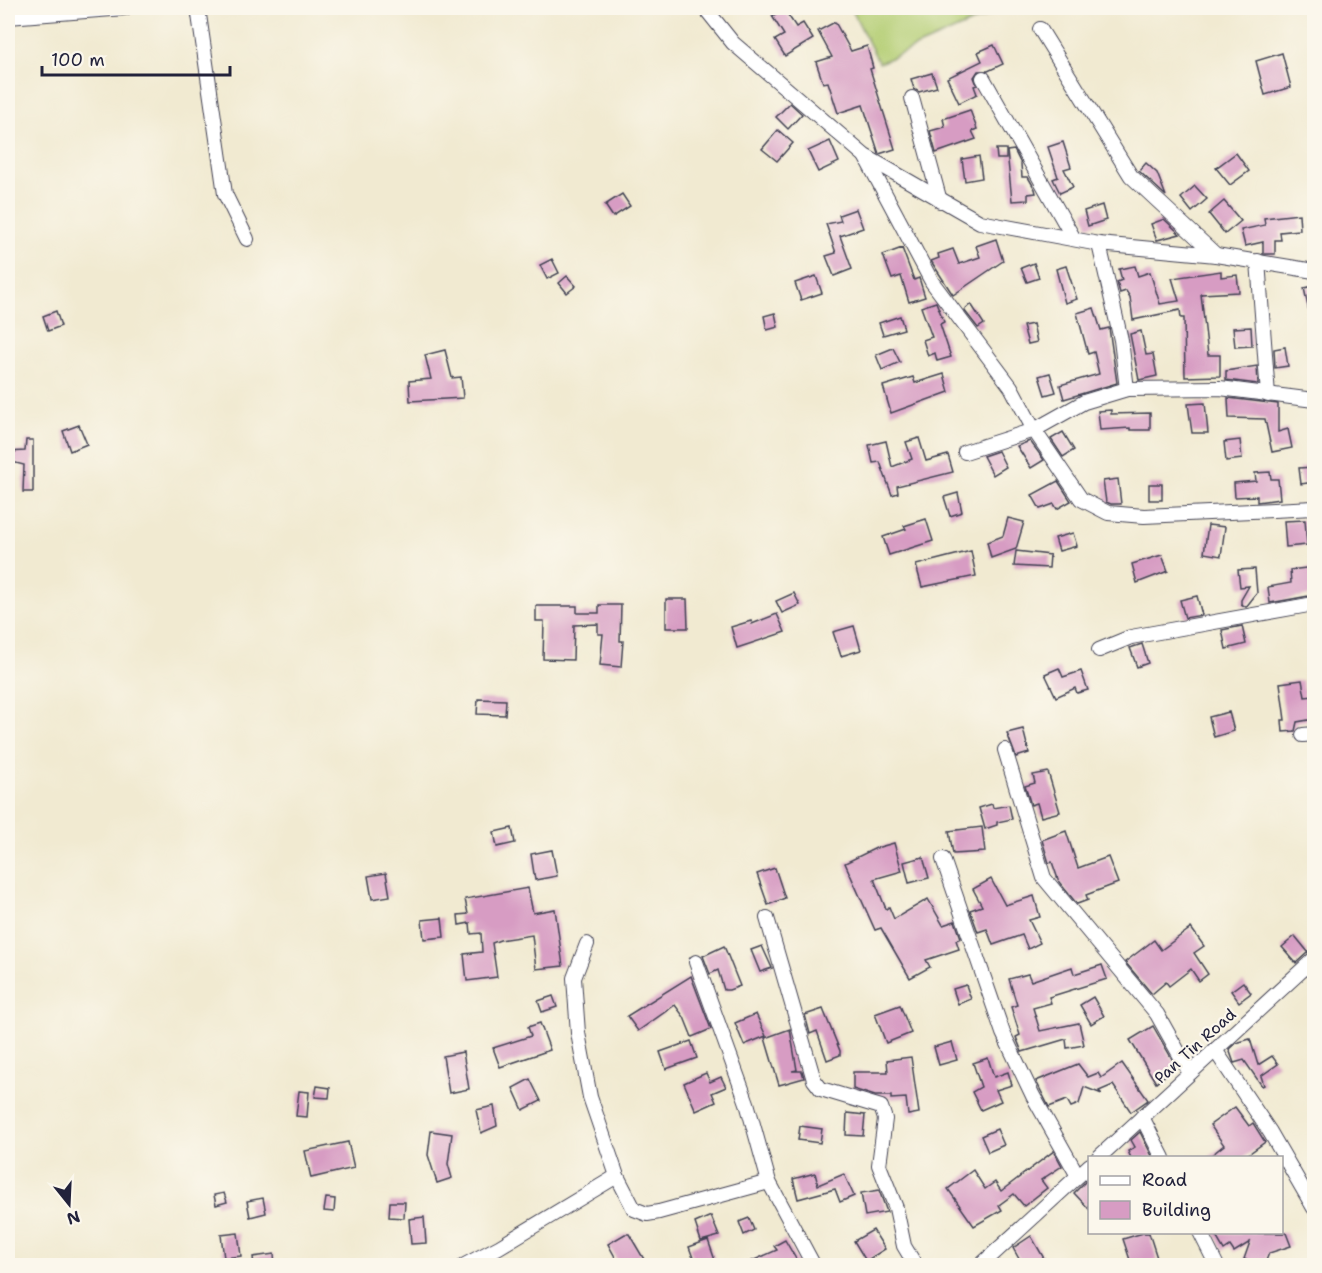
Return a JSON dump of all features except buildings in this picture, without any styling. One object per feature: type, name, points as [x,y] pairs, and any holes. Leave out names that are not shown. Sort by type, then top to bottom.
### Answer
[{"type":"street","points":[[8,17],[125,8]]},
{"type":"street","points":[[198,8],[225,194],[247,239]]},
{"type":"street","points":[[705,8],[733,43],[865,156],[980,222],[1099,244],[1216,255],[1314,271]]},
{"type":"street","points":[[1040,29],[1131,176],[1216,255]]},
{"type":"street","points":[[984,78],[1074,238]]},
{"type":"street","points":[[912,98],[940,201]]},
{"type":"street","points":[[865,156],[932,282],[1011,387],[1034,430],[1081,499],[1108,513],[1144,516],[1314,508]]},
{"type":"street","points":[[1099,244],[1121,340],[1127,389]]},
{"type":"street","points":[[1258,261],[1268,395]]},
{"type":"street","points":[[965,452],[1034,430],[1084,402],[1127,389],[1220,388],[1314,400]]},
{"type":"street","points":[[1099,650],[1131,637],[1314,604]]},
{"type":"street","points":[[1005,750],[1044,878],[1157,1014],[1190,1073]]},
{"type":"street","points":[[943,859],[1003,1033],[1033,1096],[1078,1176]]},
{"type":"street","points":[[768,918],[814,1080],[821,1089],[881,1107],[885,1119],[879,1165],[896,1208],[904,1246],[916,1266]]},
{"type":"street","points":[[587,944],[574,978],[578,1033],[590,1097],[616,1176],[634,1209],[647,1214],[769,1182]]},
{"type":"street","name":"Pan Tin Road","points":[[1100,1156],[1314,959]]},
{"type":"street","points":[[696,962],[747,1102],[769,1182],[814,1266]]},
{"type":"street","points":[[1215,1050],[1270,1132],[1314,1208]]},
{"type":"street","points":[[1142,1117],[1162,1156]]},
{"type":"street","points":[[980,1266],[1088,1166]]},
{"type":"street","points":[[463,1266],[499,1247],[616,1176]]},
{"type":"street","points":[[1201,1234],[1217,1266]]},
{"type":"green space","points":[[851,8],[1005,8],[879,63]]}]
